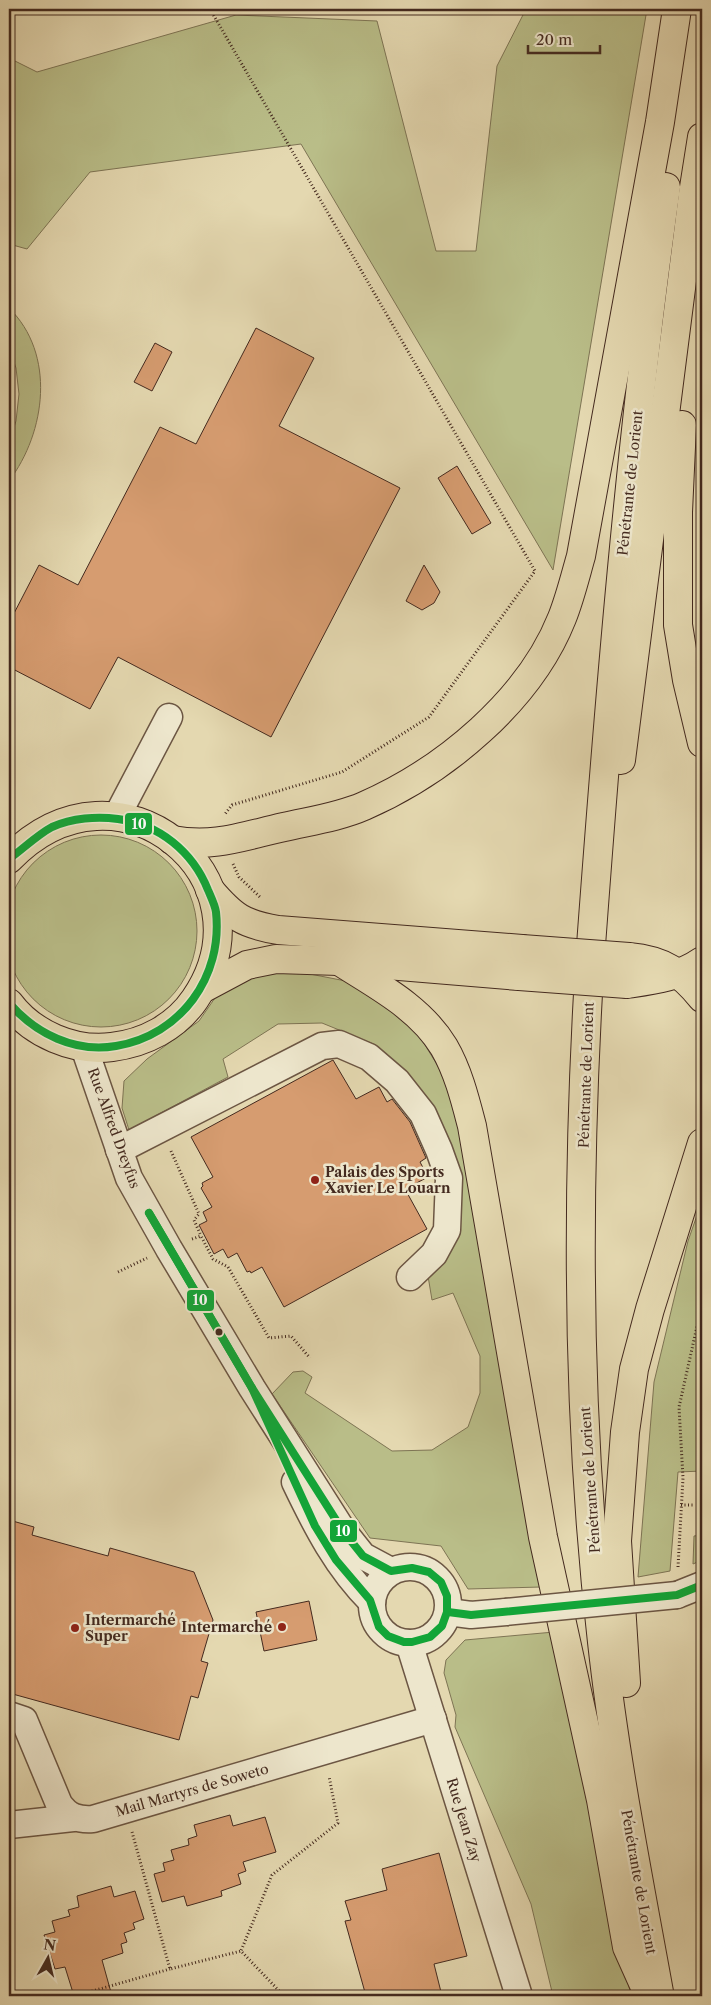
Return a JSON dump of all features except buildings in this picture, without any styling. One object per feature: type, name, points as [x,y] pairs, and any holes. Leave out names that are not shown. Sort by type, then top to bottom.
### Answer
[{"type":"main road","points":[[172,840],[196,844],[221,842],[325,818],[362,806],[433,769],[466,743],[502,708],[533,672],[562,618],[581,556],[660,122],[676,9]]},
{"type":"main road","name":"Pénétrante de Lorient","points":[[660,1996],[632,1844],[602,1642],[588,1466],[580,1287],[586,1025],[609,698],[645,338],[691,9]]},
{"type":"main road","name":"Pénétrante de Lorient","points":[[590,959],[631,695],[693,194],[702,137]]},
{"type":"main road","points":[[702,274],[680,444],[678,625],[686,680],[702,743]]},
{"type":"main road","points":[[14,847],[57,823],[76,817],[117,816],[154,828],[172,840],[196,866],[210,890],[228,912],[253,926],[278,930],[645,958],[691,967]]},
{"type":"main road","points":[[9,1003],[28,1023],[46,1035],[64,1043],[84,1047],[111,1047],[143,1040],[177,1020],[202,989],[211,970],[216,951],[215,910],[210,890]]},
{"type":"main road","points":[[202,989],[247,965],[276,959],[339,961],[627,984],[664,979],[691,967]]},
{"type":"main road","points":[[339,961],[404,1003],[424,1022],[444,1047],[461,1084],[472,1126],[542,1537],[601,1800],[627,1947],[649,1996]]},
{"type":"main road","points":[[691,967],[702,998]]},
{"type":"main road","points":[[632,1844],[631,1736],[621,1642],[617,1541],[625,1432],[634,1370],[648,1318],[702,1143]]},
{"type":"street","points":[[117,816],[169,717]]},
{"type":"street","points":[[119,1150],[322,1046],[339,1044],[368,1058],[397,1081],[422,1114],[449,1178],[447,1230],[434,1254],[410,1277]]},
{"type":"street","name":"Rue Alfred Dreyfus","points":[[84,1047],[129,1178],[169,1249],[252,1388],[343,1531],[363,1556],[391,1571]]},
{"type":"street","name":"Rue Alfred Dreyfus","points":[[252,1388],[285,1463],[325,1544],[356,1587],[372,1602]]},
{"type":"street","points":[[403,1567],[427,1570],[437,1578],[444,1588],[448,1599],[448,1612],[443,1624],[434,1634],[422,1641],[409,1643],[394,1640],[382,1630],[374,1618],[372,1602],[374,1590],[381,1579],[391,1571],[403,1567]]},
{"type":"street","points":[[448,1612],[471,1615],[676,1595],[702,1585]]},
{"type":"street","name":"Rue Jean Zay","points":[[409,1643],[519,1996]]},
{"type":"street","points":[[9,1715],[24,1720],[59,1804],[64,1812],[73,1818]]},
{"type":"street","name":"Mail Martyrs de Soweto","points":[[9,1825],[73,1818],[93,1819],[433,1719]]},
{"type":"path","points":[[210,9],[535,571],[429,717],[342,772],[232,805],[223,817],[221,842]]},
{"type":"path","points":[[166,1126],[173,1158],[199,1214],[194,1220],[213,1259],[228,1267],[269,1338],[291,1336],[310,1358]]},
{"type":"path","points":[[169,1249],[201,1236]]},
{"type":"path","points":[[118,1272],[145,1259]]},
{"type":"path","points":[[676,1595],[682,1478],[679,1407],[702,1304]]},
{"type":"path","points":[[681,1505],[695,1505]]},
{"type":"path","points":[[241,1951],[272,1875],[338,1823],[324,1751]]},
{"type":"path","points":[[126,1809],[170,1968]]},
{"type":"path","points":[[75,1996],[170,1968],[241,1951]]},
{"type":"path","points":[[241,1951],[284,1996]]},
{"type":"green space","points":[[526,9],[647,9],[553,570],[301,144],[90,172],[27,249],[9,244],[9,58],[37,72],[236,15],[377,21],[436,251],[476,251],[497,66]]},
{"type":"green space","points":[[9,308],[24,327],[34,348],[39,370],[40,393],[38,417],[31,440],[22,461],[9,481],[9,443],[16,421],[19,394],[16,368],[9,348]]},
{"type":"green space","points":[[92,835],[110,835],[138,842],[154,851],[169,863],[181,878],[190,894],[197,922],[197,940],[190,968],[181,984],[169,999],[154,1011],[138,1020],[110,1027],[92,1027],[73,1023],[56,1016],[40,1005],[27,992],[16,976],[9,959],[5,940],[5,922],[9,903],[16,886],[27,870],[40,857],[56,846],[73,839]]},
{"type":"green space","points":[[279,968],[351,982],[412,1024],[449,1084],[467,1164],[541,1587],[468,1589],[441,1546],[370,1538],[272,1394],[293,1372],[303,1371],[312,1377],[305,1393],[392,1451],[432,1450],[468,1427],[480,1393],[480,1356],[453,1293],[432,1300],[428,1276],[448,1243],[426,1100],[376,1045],[322,1023],[278,1024],[223,1059],[228,1077],[129,1130],[122,1108],[124,1081],[147,1059],[199,1021],[217,995],[241,976]]},
{"type":"green space","points":[[702,1201],[702,1471],[678,1472],[670,1571],[638,1577],[654,1382],[688,1241]]},
{"type":"green space","points":[[702,1535],[702,1560],[693,1564],[694,1536]]},
{"type":"green space","points":[[554,1632],[593,1809],[631,1996],[553,1996],[531,1904],[455,1727],[456,1715],[444,1673],[446,1660],[465,1640]]},
{"type":"transit line","name":"10","points":[[9,859],[46,830],[68,822],[85,818],[110,818],[133,822],[161,834],[184,852],[202,876],[216,912],[216,936],[212,959],[205,980],[193,999],[178,1016],[160,1030],[139,1040],[116,1046],[101,1047],[71,1044],[57,1039],[31,1024],[9,1003]]},
{"type":"transit line","name":"10","points":[[149,1213],[252,1388]]},
{"type":"transit line","name":"10","points":[[149,1213],[252,1388]]},
{"type":"transit line","name":"10","points":[[252,1388],[343,1531],[363,1556],[391,1571],[412,1568],[429,1572],[441,1582],[447,1596],[447,1612],[442,1626],[430,1637],[412,1642],[404,1642],[388,1636],[379,1627],[370,1600],[336,1560],[315,1526],[252,1388]]},
{"type":"transit line","name":"10","points":[[448,1612],[471,1615],[677,1595],[702,1585]]},
{"type":"place","name":"Palais des Sports Xavier Le Louarn","points":[[315,1180]]},
{"type":"place","name":"Intermarché","points":[[282,1627]]},
{"type":"place","name":"Intermarché Super","points":[[75,1628]]}]
